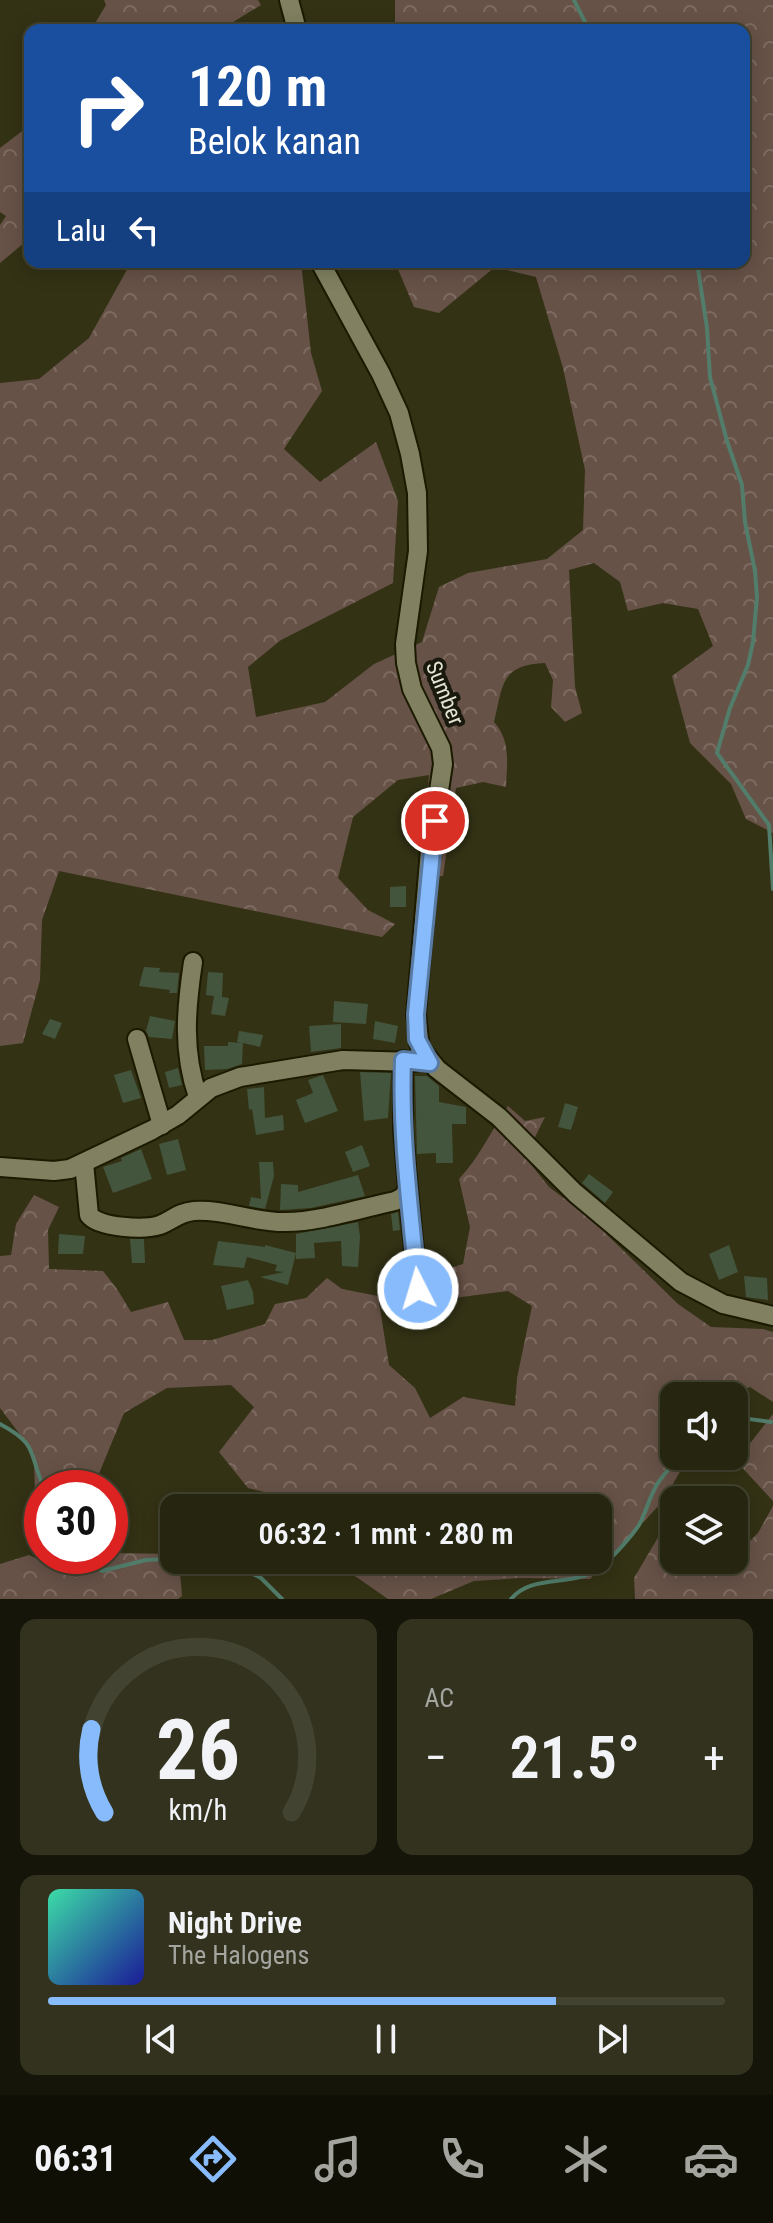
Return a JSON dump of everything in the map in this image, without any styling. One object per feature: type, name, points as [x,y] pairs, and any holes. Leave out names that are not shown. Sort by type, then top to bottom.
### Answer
[{"type":"street","points":[[289,0],[295,24]]},
{"type":"street","name":"Sumber","points":[[323,268],[399,413],[417,493],[419,540],[405,644],[406,663],[412,689],[441,748],[443,764],[430,850],[416,1014],[417,1039],[430,1063]]},
{"type":"street","points":[[193,962],[186,1034],[188,1064],[198,1097]]},
{"type":"street","points":[[137,1039],[162,1125]]},
{"type":"street","points":[[0,1167],[62,1171],[84,1163],[162,1125],[224,1081],[240,1077],[364,1059],[430,1063],[499,1117],[575,1193],[681,1282],[723,1304],[773,1316]]},
{"type":"street","points":[[403,1060],[403,1130],[418,1289]]},
{"type":"street","points":[[84,1163],[89,1215],[94,1222],[103,1225],[157,1226],[177,1215],[196,1211],[234,1213],[288,1223],[395,1201],[408,1189]]},
{"type":"green space","points":[[104,0],[258,0],[261,5],[230,24],[95,24],[106,5]]},
{"type":"green space","points":[[395,0],[773,0],[773,833],[746,819],[731,784],[690,743],[672,676],[713,646],[698,609],[663,603],[628,611],[620,582],[594,563],[569,570],[575,687],[582,713],[565,722],[551,707],[553,680],[545,663],[519,668],[511,673],[502,688],[494,722],[506,745],[506,787],[483,782],[456,788],[443,876],[422,877],[429,775],[398,780],[353,817],[338,878],[368,910],[395,924],[382,937],[59,871],[42,920],[40,980],[23,1043],[0,1046],[0,383],[39,379],[89,338],[128,268],[302,268],[311,353],[322,391],[284,449],[320,482],[376,442],[398,501],[393,583],[281,640],[248,667],[256,717],[325,702],[374,664],[422,642],[439,587],[468,573],[547,559],[583,530],[585,470],[563,368],[536,277],[499,268],[750,268],[750,24],[395,24]]},
{"type":"green space","points":[[24,130],[24,243],[0,263],[0,225],[6,216],[0,212],[0,148]]},
{"type":"green space","points":[[398,268],[494,268],[439,313],[414,307]]},
{"type":"green space","points":[[508,1106],[525,1121],[545,1117],[525,1157],[549,1187],[590,1218],[678,1304],[711,1327],[773,1332],[773,1402],[748,1388],[748,1382],[660,1382],[660,1470],[681,1470],[672,1486],[660,1486],[660,1504],[612,1555],[612,1494],[273,1494],[248,1488],[219,1452],[254,1407],[231,1385],[167,1388],[124,1413],[100,1470],[34,1470],[34,1453],[0,1408],[0,1256],[11,1255],[16,1224],[34,1195],[59,1207],[48,1230],[49,1269],[103,1271],[131,1312],[168,1302],[184,1340],[212,1340],[265,1324],[275,1304],[306,1298],[327,1278],[342,1289],[378,1296],[389,1365],[415,1388],[430,1418],[463,1397],[515,1406],[517,1378],[532,1306],[508,1291],[438,1300],[441,1271],[463,1264],[470,1227],[459,1179]]},
{"type":"green space","points":[[773,1414],[773,1501],[744,1470],[748,1470],[748,1446]]},
{"type":"green space","points":[[773,1506],[773,1599],[635,1599],[634,1578],[660,1534],[660,1574],[748,1574],[748,1543],[758,1533]]},
{"type":"green space","points":[[128,1553],[160,1554],[160,1574],[180,1574],[182,1596],[178,1599],[0,1599],[0,1564],[24,1557],[24,1574],[70,1574],[76,1577],[78,1574],[128,1574]]},
{"type":"green space","points":[[352,1574],[595,1574],[590,1579],[474,1581],[431,1599],[388,1599]]},
{"type":"building","points":[[406,886],[406,907],[390,907],[390,887]]},
{"type":"building","points":[[144,967],[179,973],[177,993],[139,986]]},
{"type":"building","points":[[208,972],[223,973],[222,997],[229,998],[225,1016],[211,1014],[214,996],[206,995]]},
{"type":"building","points":[[334,1001],[368,1004],[366,1024],[333,1022]]},
{"type":"building","points":[[150,1016],[175,1021],[172,1039],[149,1037],[146,1031]]},
{"type":"building","points":[[50,1019],[62,1023],[55,1039],[42,1034]]},
{"type":"building","points":[[375,1021],[398,1026],[395,1043],[373,1039]]},
{"type":"building","points":[[341,1024],[341,1048],[311,1052],[309,1026]]},
{"type":"building","points":[[239,1031],[263,1035],[260,1047],[243,1043],[242,1064],[227,1069],[205,1070],[204,1046],[242,1043],[237,1042]]},
{"type":"building","points":[[178,1068],[182,1085],[169,1088],[165,1072]]},
{"type":"building","points":[[131,1070],[141,1098],[123,1103],[114,1075]]},
{"type":"building","points":[[360,1072],[391,1073],[388,1118],[364,1121]]},
{"type":"building","points":[[323,1075],[338,1111],[305,1123],[296,1100],[313,1093],[308,1080]]},
{"type":"building","points":[[415,1076],[427,1076],[439,1086],[439,1102],[466,1107],[466,1124],[452,1124],[453,1163],[436,1163],[436,1153],[417,1154]]},
{"type":"building","points":[[264,1087],[265,1118],[283,1115],[284,1130],[256,1135],[247,1089]]},
{"type":"building","points":[[565,1103],[578,1107],[571,1130],[558,1127]]},
{"type":"building","points":[[178,1139],[186,1170],[167,1175],[159,1144]]},
{"type":"building","points":[[362,1145],[370,1166],[353,1172],[345,1152]]},
{"type":"building","points":[[141,1149],[152,1179],[113,1193],[103,1167],[122,1161],[121,1158]]},
{"type":"building","points":[[259,1162],[273,1162],[274,1176],[265,1209],[249,1206],[251,1197],[261,1199]]},
{"type":"building","points":[[589,1174],[613,1192],[605,1203],[582,1183]]},
{"type":"building","points":[[358,1175],[365,1196],[311,1208],[280,1210],[281,1184],[298,1185],[298,1192]]},
{"type":"building","points":[[398,1212],[400,1230],[393,1231],[391,1214]]},
{"type":"building","points":[[358,1222],[358,1267],[342,1266],[341,1241],[314,1243],[315,1258],[296,1259],[296,1234]]},
{"type":"building","points":[[59,1234],[85,1236],[83,1254],[58,1254]]},
{"type":"building","points":[[130,1239],[144,1239],[145,1263],[132,1263]]},
{"type":"building","points":[[218,1241],[265,1245],[296,1253],[288,1285],[260,1277],[284,1272],[275,1271],[277,1265],[247,1257],[244,1268],[213,1265]]},
{"type":"building","points":[[729,1245],[738,1272],[719,1280],[709,1254]]},
{"type":"building","points":[[744,1276],[767,1278],[768,1300],[746,1297]]},
{"type":"building","points":[[248,1280],[254,1304],[227,1310],[221,1286]]},
{"type":"waterway","points":[[574,0],[586,24]]},
{"type":"waterway","points":[[698,268],[707,328],[710,377],[742,485],[757,597],[748,665],[730,708],[717,753],[769,825],[773,889]]},
{"type":"waterway","points":[[748,1419],[771,1422]]},
{"type":"waterway","points":[[0,1424],[27,1444],[38,1470]]},
{"type":"waterway","points":[[511,1599],[531,1586],[580,1577],[602,1566],[636,1530],[651,1496],[668,1470]]},
{"type":"waterway","points":[[128,1564],[168,1559],[240,1567],[261,1578],[282,1599]]},
{"type":"route","points":[[418,1289],[403,1130],[402,1077],[403,1060],[430,1063],[417,1039],[416,1014],[435,821]]}]
